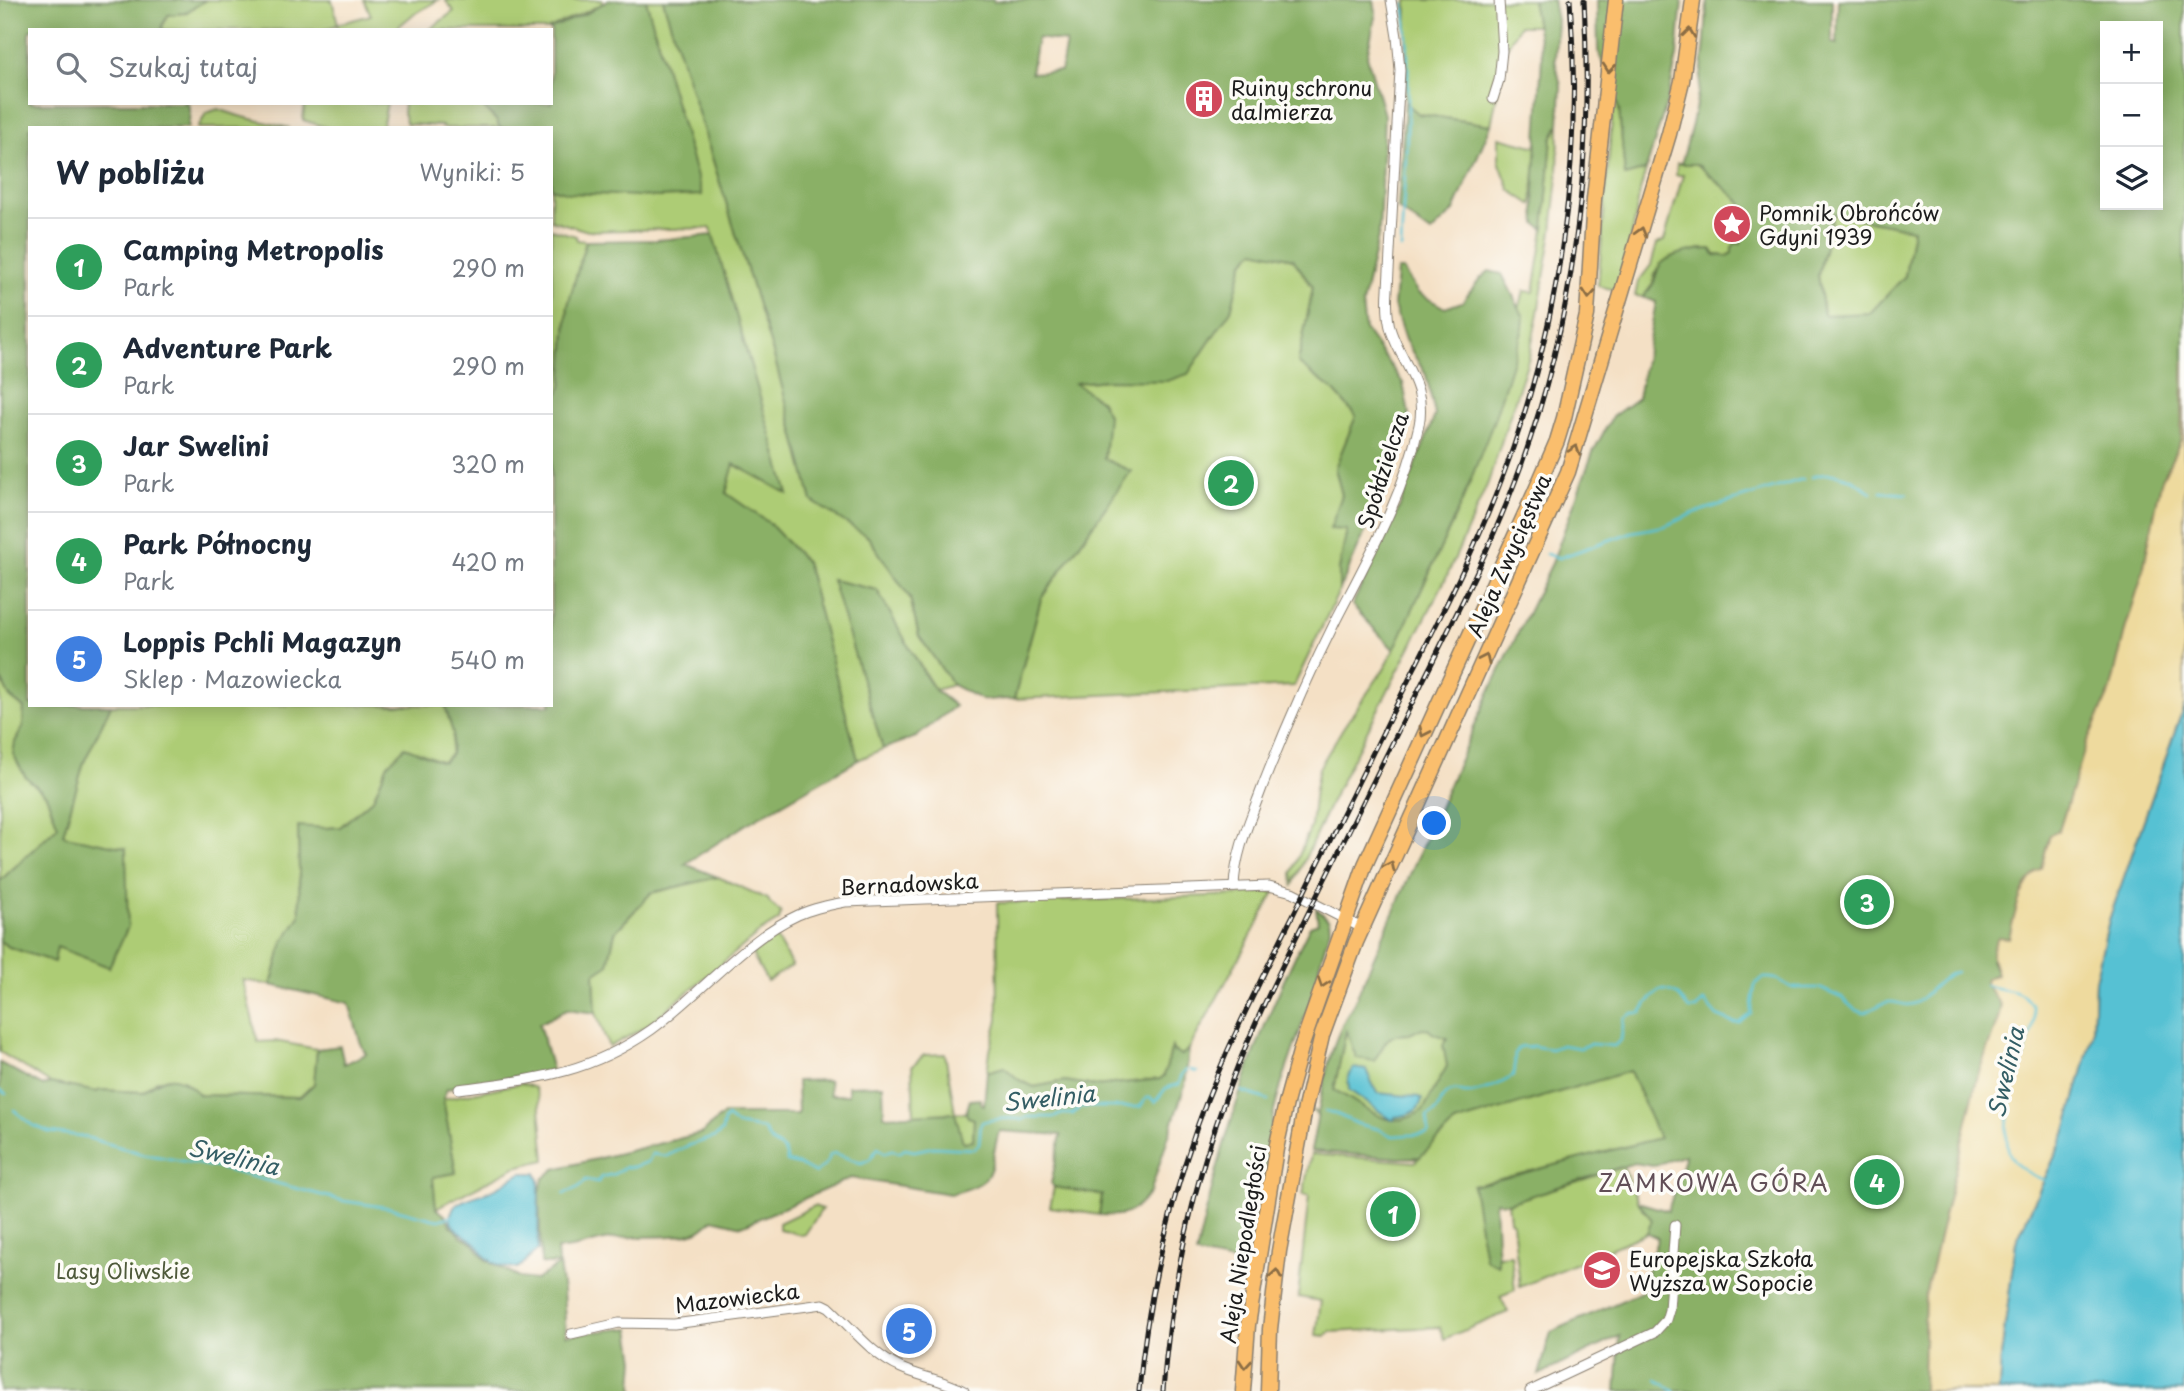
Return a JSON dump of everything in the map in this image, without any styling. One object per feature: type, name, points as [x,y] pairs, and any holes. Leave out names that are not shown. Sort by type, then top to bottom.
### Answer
[{"type":"main road","name":"Aleja Zwycięstwa","points":[[1286,1103],[1301,1048],[1345,918],[1376,839],[1535,492],[1564,418],[1587,315],[1594,199],[1616,0]]},
{"type":"main road","name":"Aleja Zwycięstwa","points":[[1305,1108],[1322,1035],[1362,928],[1568,472],[1669,134],[1682,81],[1693,0]]},
{"type":"main road","name":"Aleja Niepodległości","points":[[1243,1391],[1248,1325],[1286,1103]]},
{"type":"main road","name":"Aleja Niepodległości","points":[[1268,1391],[1273,1299],[1305,1108]]},
{"type":"street","name":"Spółdzielcza","points":[[1234,887],[1239,854],[1284,730],[1378,541],[1420,422],[1419,390],[1391,330],[1388,317],[1400,70],[1391,0]]},
{"type":"street","points":[[1493,99],[1503,51],[1499,0]]},
{"type":"street","name":"Bernadowska","points":[[459,1089],[542,1078],[597,1061],[651,1030],[759,939],[795,916],[822,907],[862,900],[1280,887],[1362,928]]},
{"type":"street","points":[[1530,1391],[1656,1332],[1663,1326],[1668,1310],[1675,1225]]},
{"type":"street","name":"Mazowiecka","points":[[572,1334],[619,1322],[674,1324],[823,1304],[885,1359],[964,1391]]},
{"type":"green space","points":[[0,0],[206,0],[185,13],[168,15],[162,28],[28,28],[28,105],[188,105],[190,114],[188,126],[28,126],[28,707],[110,707],[84,762],[63,834],[126,848],[128,927],[109,967],[57,947],[54,962],[9,947],[0,941],[0,881],[58,826],[46,795],[25,776],[13,754],[15,742],[23,727],[24,708],[10,697],[0,677]]},
{"type":"green space","points":[[206,0],[332,0],[338,24],[371,15],[364,0],[438,0],[410,17],[399,28],[338,28],[337,25],[328,28],[162,28],[168,15],[185,13]]},
{"type":"green space","points":[[445,0],[602,0],[604,3],[551,28],[432,28],[454,11]]},
{"type":"green space","points":[[608,0],[646,0],[702,195],[660,197],[569,193],[553,189],[553,126],[499,126],[481,105],[553,105],[552,28],[589,12]]},
{"type":"green space","points":[[646,0],[663,0],[774,356],[812,500],[868,537],[910,598],[919,636],[953,685],[935,690],[877,590],[833,580],[883,749],[858,760],[806,562],[769,523],[726,494],[733,464],[787,493],[711,228],[588,231],[553,221],[553,189],[569,193],[702,195]]},
{"type":"green space","points":[[663,0],[1374,0],[1376,13],[1367,56],[1384,115],[1379,233],[1362,304],[1365,330],[1403,383],[1409,414],[1406,439],[1339,591],[1339,570],[1347,530],[1330,529],[1342,495],[1335,468],[1356,416],[1333,390],[1298,363],[1313,287],[1293,259],[1255,250],[1243,263],[1231,310],[1188,374],[1167,381],[1107,380],[1075,383],[1101,401],[1108,415],[1104,459],[1131,471],[1041,599],[1014,699],[982,700],[953,685],[919,636],[910,598],[868,537],[812,501],[774,356]],"holes":[[[1037,38],[1066,42],[1061,71],[1031,73]]]},
{"type":"green space","points":[[1407,0],[1532,0],[1537,26],[1519,26],[1506,49],[1491,125],[1418,114],[1405,102]]},
{"type":"green space","points":[[1532,0],[1553,0],[1557,20],[1555,60],[1561,86],[1559,125],[1552,138],[1544,229],[1536,224],[1534,191],[1542,56]]},
{"type":"green space","points":[[1597,0],[1682,0],[1677,56],[1668,98],[1646,170],[1625,176],[1619,109],[1598,50]]},
{"type":"green space","points":[[1707,0],[1832,0],[1832,43],[1837,44],[1838,0],[2184,0],[2184,360],[2181,440],[2161,482],[2142,576],[2111,689],[2087,742],[2059,831],[2050,835],[2041,868],[2018,903],[2009,938],[1991,960],[1997,975],[1991,976],[1986,984],[2001,1005],[1978,1075],[1925,1296],[1923,1391],[1616,1391],[1620,1336],[1539,1375],[1551,1332],[1646,1290],[1648,1265],[1658,1238],[1647,1233],[1652,1220],[1638,1202],[1668,1211],[1685,1155],[1653,1166],[1634,1163],[1508,1203],[1495,1202],[1498,1265],[1485,1259],[1473,1186],[1659,1138],[1630,1071],[1455,1123],[1420,1157],[1311,1151],[1326,1074],[1337,1037],[1489,693],[1552,563],[1593,452],[1612,417],[1638,398],[1656,302],[1643,297],[1653,284],[1660,265],[1672,257],[1705,249],[1711,249],[1715,255],[1728,256],[1736,243],[1741,244],[1734,233],[1742,203],[1697,164],[1681,164],[1703,63]],"holes":[[[1833,214],[1913,229],[1905,276],[1870,313],[1824,315],[1818,275]],[[1422,1028],[1447,1038],[1443,1045],[1447,1066],[1423,1110],[1410,1117],[1387,1119],[1334,1090],[1346,1031],[1357,1058],[1374,1061],[1387,1040],[1395,1035],[1410,1034]]]},
{"type":"green space","points":[[1614,95],[1619,109],[1625,176],[1646,170],[1616,290],[1598,286]]},
{"type":"green space","points":[[1405,102],[1419,114],[1491,125],[1454,211],[1431,233],[1398,209]]},
{"type":"green space","points":[[305,105],[387,105],[382,126],[322,126],[303,120]]},
{"type":"green space","points":[[404,105],[481,105],[499,126],[407,124],[403,113]]},
{"type":"green space","points":[[218,109],[282,126],[199,126],[206,113]]},
{"type":"green space","points":[[1559,125],[1558,177],[1552,231],[1538,313],[1529,357],[1488,483],[1447,576],[1333,797],[1293,885],[1292,873],[1311,826],[1319,768],[1386,666],[1463,499],[1524,317],[1519,309],[1524,291],[1534,292],[1544,229],[1552,138]]},
{"type":"green space","points":[[1499,137],[1537,147],[1532,205],[1510,190],[1499,161]]},
{"type":"green space","points":[[1677,163],[1697,164],[1743,203],[1734,233],[1742,241],[1741,245],[1728,256],[1715,255],[1711,249],[1700,249],[1673,257],[1655,273],[1653,284],[1643,297],[1635,296],[1638,282],[1651,265],[1657,244],[1664,241],[1683,175],[1676,175]]},
{"type":"green space","points":[[1833,214],[1913,229],[1905,276],[1870,314],[1824,315],[1818,275]]},
{"type":"green space","points":[[553,230],[586,241],[568,305],[562,387],[553,405]]},
{"type":"green space","name":"Lasy Oliwskie","points":[[713,235],[788,494],[734,464],[726,493],[769,523],[806,562],[858,760],[745,825],[685,864],[718,877],[651,893],[615,932],[608,965],[594,974],[596,1013],[567,1009],[539,1024],[552,1070],[447,1089],[443,1099],[456,1173],[433,1177],[436,1208],[446,1216],[461,1236],[473,1243],[486,1260],[520,1278],[536,1280],[559,1265],[566,1335],[630,1328],[635,1360],[635,1391],[0,1391],[0,1063],[43,1086],[50,1083],[97,1092],[143,1092],[166,1078],[173,1078],[185,1082],[200,1095],[300,1097],[314,1084],[317,1049],[340,1046],[344,1064],[366,1054],[349,1003],[271,985],[283,942],[300,916],[298,826],[340,827],[373,799],[388,764],[405,747],[443,762],[451,754],[453,733],[446,707],[553,707],[553,402],[562,387],[568,305],[586,241],[656,240]]},
{"type":"green space","points":[[1255,250],[1293,259],[1313,288],[1298,363],[1333,390],[1356,416],[1335,468],[1342,495],[1331,529],[1347,529],[1339,570],[1339,591],[1294,686],[1014,699],[1041,599],[1130,472],[1104,459],[1107,415],[1101,401],[1074,383],[1107,380],[1231,310],[1243,263]]},
{"type":"green space","points":[[1397,270],[1403,270],[1418,293],[1445,308],[1462,302],[1489,271],[1502,274],[1524,317],[1523,329],[1493,423],[1463,499],[1394,650],[1352,605],[1397,513],[1435,415],[1426,375],[1405,340],[1394,306]]},
{"type":"green space","points":[[832,580],[877,590],[926,677],[935,690],[955,706],[916,737],[883,749]]},
{"type":"green space","points":[[0,677],[10,697],[24,708],[23,727],[15,742],[25,776],[46,795],[58,826],[0,881]]},
{"type":"green space","points":[[110,707],[446,707],[453,733],[451,754],[442,762],[388,764],[373,799],[340,827],[298,827],[300,916],[283,942],[271,985],[243,980],[258,1042],[275,1041],[317,1049],[314,1084],[300,1097],[199,1095],[183,1080],[158,1080],[143,1092],[97,1092],[50,1083],[0,1052],[0,941],[9,947],[54,962],[56,946],[109,967],[63,834],[84,762]]},
{"type":"green space","points":[[718,877],[768,899],[781,912],[779,920],[760,932],[644,1028],[609,1047],[596,1013],[594,974],[608,964],[615,932],[651,893]]},
{"type":"green space","points":[[1275,892],[1189,1049],[1182,1055],[1172,1050],[1164,1076],[1160,1079],[1095,1086],[1065,1081],[1034,1087],[1019,1080],[1004,1067],[987,1072],[998,1019],[997,903],[1240,895]]},
{"type":"green space","points":[[1316,908],[1329,920],[1330,929],[1318,979],[1273,1115],[1253,1254],[1244,1264],[1196,1255],[1217,1169],[1242,1087],[1290,966],[1310,926],[1318,923]]},
{"type":"green space","points":[[775,936],[792,966],[767,981],[752,954]]},
{"type":"green space","points":[[1997,999],[1925,1296],[1923,1391],[1755,1222],[1626,1062],[1660,1138],[1474,1186],[1498,1264],[1497,1256],[1511,1255],[1515,1290],[1500,1296],[1508,1312],[1444,1339],[1440,1327],[1330,1332],[1326,1336],[1316,1335],[1321,1301],[1298,1297],[1309,1195],[1303,1195],[1311,1154],[1415,1162],[1419,1158],[1311,1151],[1318,1118],[1315,1113],[1298,1103],[1328,1119],[1349,1017]]},
{"type":"green space","points":[[1172,1047],[1174,1052],[1182,1055],[1189,1049],[1185,1085],[1150,1193],[1128,1213],[1099,1215],[1102,1195],[1054,1187],[1051,1184],[1061,1135],[999,1131],[988,1174],[984,1180],[966,1190],[950,1194],[851,1178],[742,1226],[713,1219],[696,1232],[603,1240],[557,1249],[558,1264],[541,1264],[539,1194],[543,1179],[555,1169],[702,1133],[724,1114],[798,1114],[797,1081],[829,1080],[830,1095],[848,1095],[848,1086],[883,1085],[884,1116],[955,1113],[963,1142],[973,1141],[974,1119],[966,1113],[970,1100],[980,1099],[980,1103],[984,1105],[987,1072],[1004,1067],[1019,1080],[1034,1087],[1065,1081],[1095,1086],[1160,1079],[1164,1076]]},
{"type":"green space","points":[[945,1054],[955,1112],[966,1113],[968,1117],[974,1118],[973,1141],[963,1142],[954,1113],[914,1115],[912,1066],[924,1055]]},
{"type":"green space","points":[[522,1083],[535,1088],[539,1099],[545,1160],[515,1167],[436,1208],[432,1177],[456,1173],[443,1099]]},
{"type":"green space","points":[[1623,1167],[1638,1202],[1652,1220],[1647,1233],[1520,1287],[1513,1223],[1510,1220],[1508,1203]]},
{"type":"green space","points":[[1054,1187],[1102,1195],[1099,1215],[1050,1207]]},
{"type":"green space","points":[[814,1206],[822,1209],[805,1234],[779,1229],[779,1223]]},
{"type":"sand","points":[[2184,360],[2184,706],[2109,920],[2095,981],[2093,1034],[2065,1134],[2016,1242],[1999,1391],[1923,1391],[1925,1296],[1978,1075],[2001,1005],[1985,984],[1986,978],[1997,975],[1993,949],[1998,937],[2009,938],[2023,890],[2041,868],[2050,835],[2059,831],[2087,742],[2111,689],[2142,576],[2161,482],[2181,440]]},
{"type":"water","points":[[2184,706],[2184,1391],[1999,1391],[2016,1242],[2065,1134],[2093,1034],[2095,981],[2109,920]]},
{"type":"water","points":[[1353,1068],[1366,1070],[1377,1093],[1419,1097],[1422,1099],[1418,1107],[1413,1112],[1392,1120],[1349,1090],[1348,1076]]},
{"type":"water","points":[[521,1173],[536,1173],[539,1180],[538,1250],[519,1267],[509,1268],[487,1258],[450,1220],[456,1205],[492,1190]]},
{"type":"waterway","points":[[1401,249],[1408,96],[1404,4]]},
{"type":"waterway","points":[[1812,477],[1829,474],[1844,476],[1871,493]]},
{"type":"waterway","points":[[1546,554],[1559,558],[1632,532],[1665,526],[1694,513],[1803,479]]},
{"type":"waterway","points":[[1881,492],[1907,494]]},
{"type":"waterway","name":"Swelinia","points":[[1325,1111],[1392,1136],[1427,1134],[1427,1117],[1438,1109],[1445,1095],[1455,1091],[1478,1091],[1510,1078],[1515,1070],[1515,1052],[1518,1049],[1523,1046],[1551,1049],[1562,1045],[1580,1048],[1591,1044],[1614,1046],[1621,1040],[1624,1018],[1633,1013],[1641,1013],[1660,990],[1675,993],[1689,1009],[1696,1009],[1704,1001],[1717,1016],[1740,1023],[1751,1014],[1755,984],[1763,978],[1776,979],[1793,988],[1819,988],[1842,998],[1854,1009],[1864,1013],[1886,1002],[1913,1004],[1947,976],[1956,972]]},
{"type":"waterway","name":"Swelinia","points":[[1985,985],[2020,994],[2026,997],[2033,1009],[2032,1030],[2009,1111],[2007,1142],[2010,1155],[2016,1164],[2044,1180]]},
{"type":"waterway","name":"Swelinia","points":[[564,1194],[586,1180],[598,1182],[601,1177],[614,1174],[625,1167],[648,1162],[652,1154],[666,1156],[715,1137],[722,1131],[727,1117],[737,1125],[763,1129],[769,1139],[785,1153],[787,1162],[800,1165],[814,1173],[826,1164],[834,1153],[861,1163],[870,1159],[878,1148],[885,1153],[892,1150],[899,1153],[905,1149],[914,1151],[933,1147],[974,1149],[979,1144],[981,1123],[989,1120],[1054,1117],[1073,1114],[1080,1107],[1140,1107],[1146,1098],[1155,1102],[1166,1088],[1179,1084],[1182,1074],[1187,1070]]},
{"type":"waterway","name":"Swelinia","points":[[1191,1070],[1197,1072]]},
{"type":"waterway","name":"Swelinia","points":[[0,1090],[6,1094]]},
{"type":"waterway","name":"Swelinia","points":[[1241,1091],[1268,1100]]},
{"type":"waterway","name":"Swelinia","points":[[14,1110],[32,1125],[49,1132],[81,1136],[144,1154],[215,1167],[344,1201],[391,1208],[439,1220],[451,1216]]},
{"type":"waterway","points":[[1657,1380],[1674,1391]]},
{"type":"railway","points":[[1139,1391],[1147,1323],[1160,1256],[1177,1189],[1208,1097],[1255,992],[1473,548],[1504,473],[1523,416],[1553,300],[1570,180],[1573,120],[1570,0]]},
{"type":"railway","points":[[1163,1391],[1170,1321],[1182,1252],[1198,1183],[1229,1087],[1278,975],[1487,548],[1521,466],[1540,409],[1555,352],[1576,236],[1586,118],[1584,0]]},
{"type":"place","name":"Ruiny schronu dalmierza","points":[[1204,99]]},
{"type":"place","name":"Pomnik Obrońców Gdyni 1939","points":[[1732,224]]},
{"type":"place","name":"Adventure Park","points":[[1231,483]]},
{"type":"place","name":"Jar Swelini","points":[[1867,902]]},
{"type":"place","name":"Park Północny","points":[[1877,1182]]},
{"type":"place","name":"Camping Metropolis","points":[[1393,1214]]},
{"type":"place","name":"Europejska Szkoła Wyższa w Sopocie","points":[[1602,1270]]},
{"type":"place","name":"Loppis Pchli Magazyn","points":[[909,1331]]},
{"type":"district","name":"ZAMKOWA GÓRA","points":[[1714,1182]]}]
